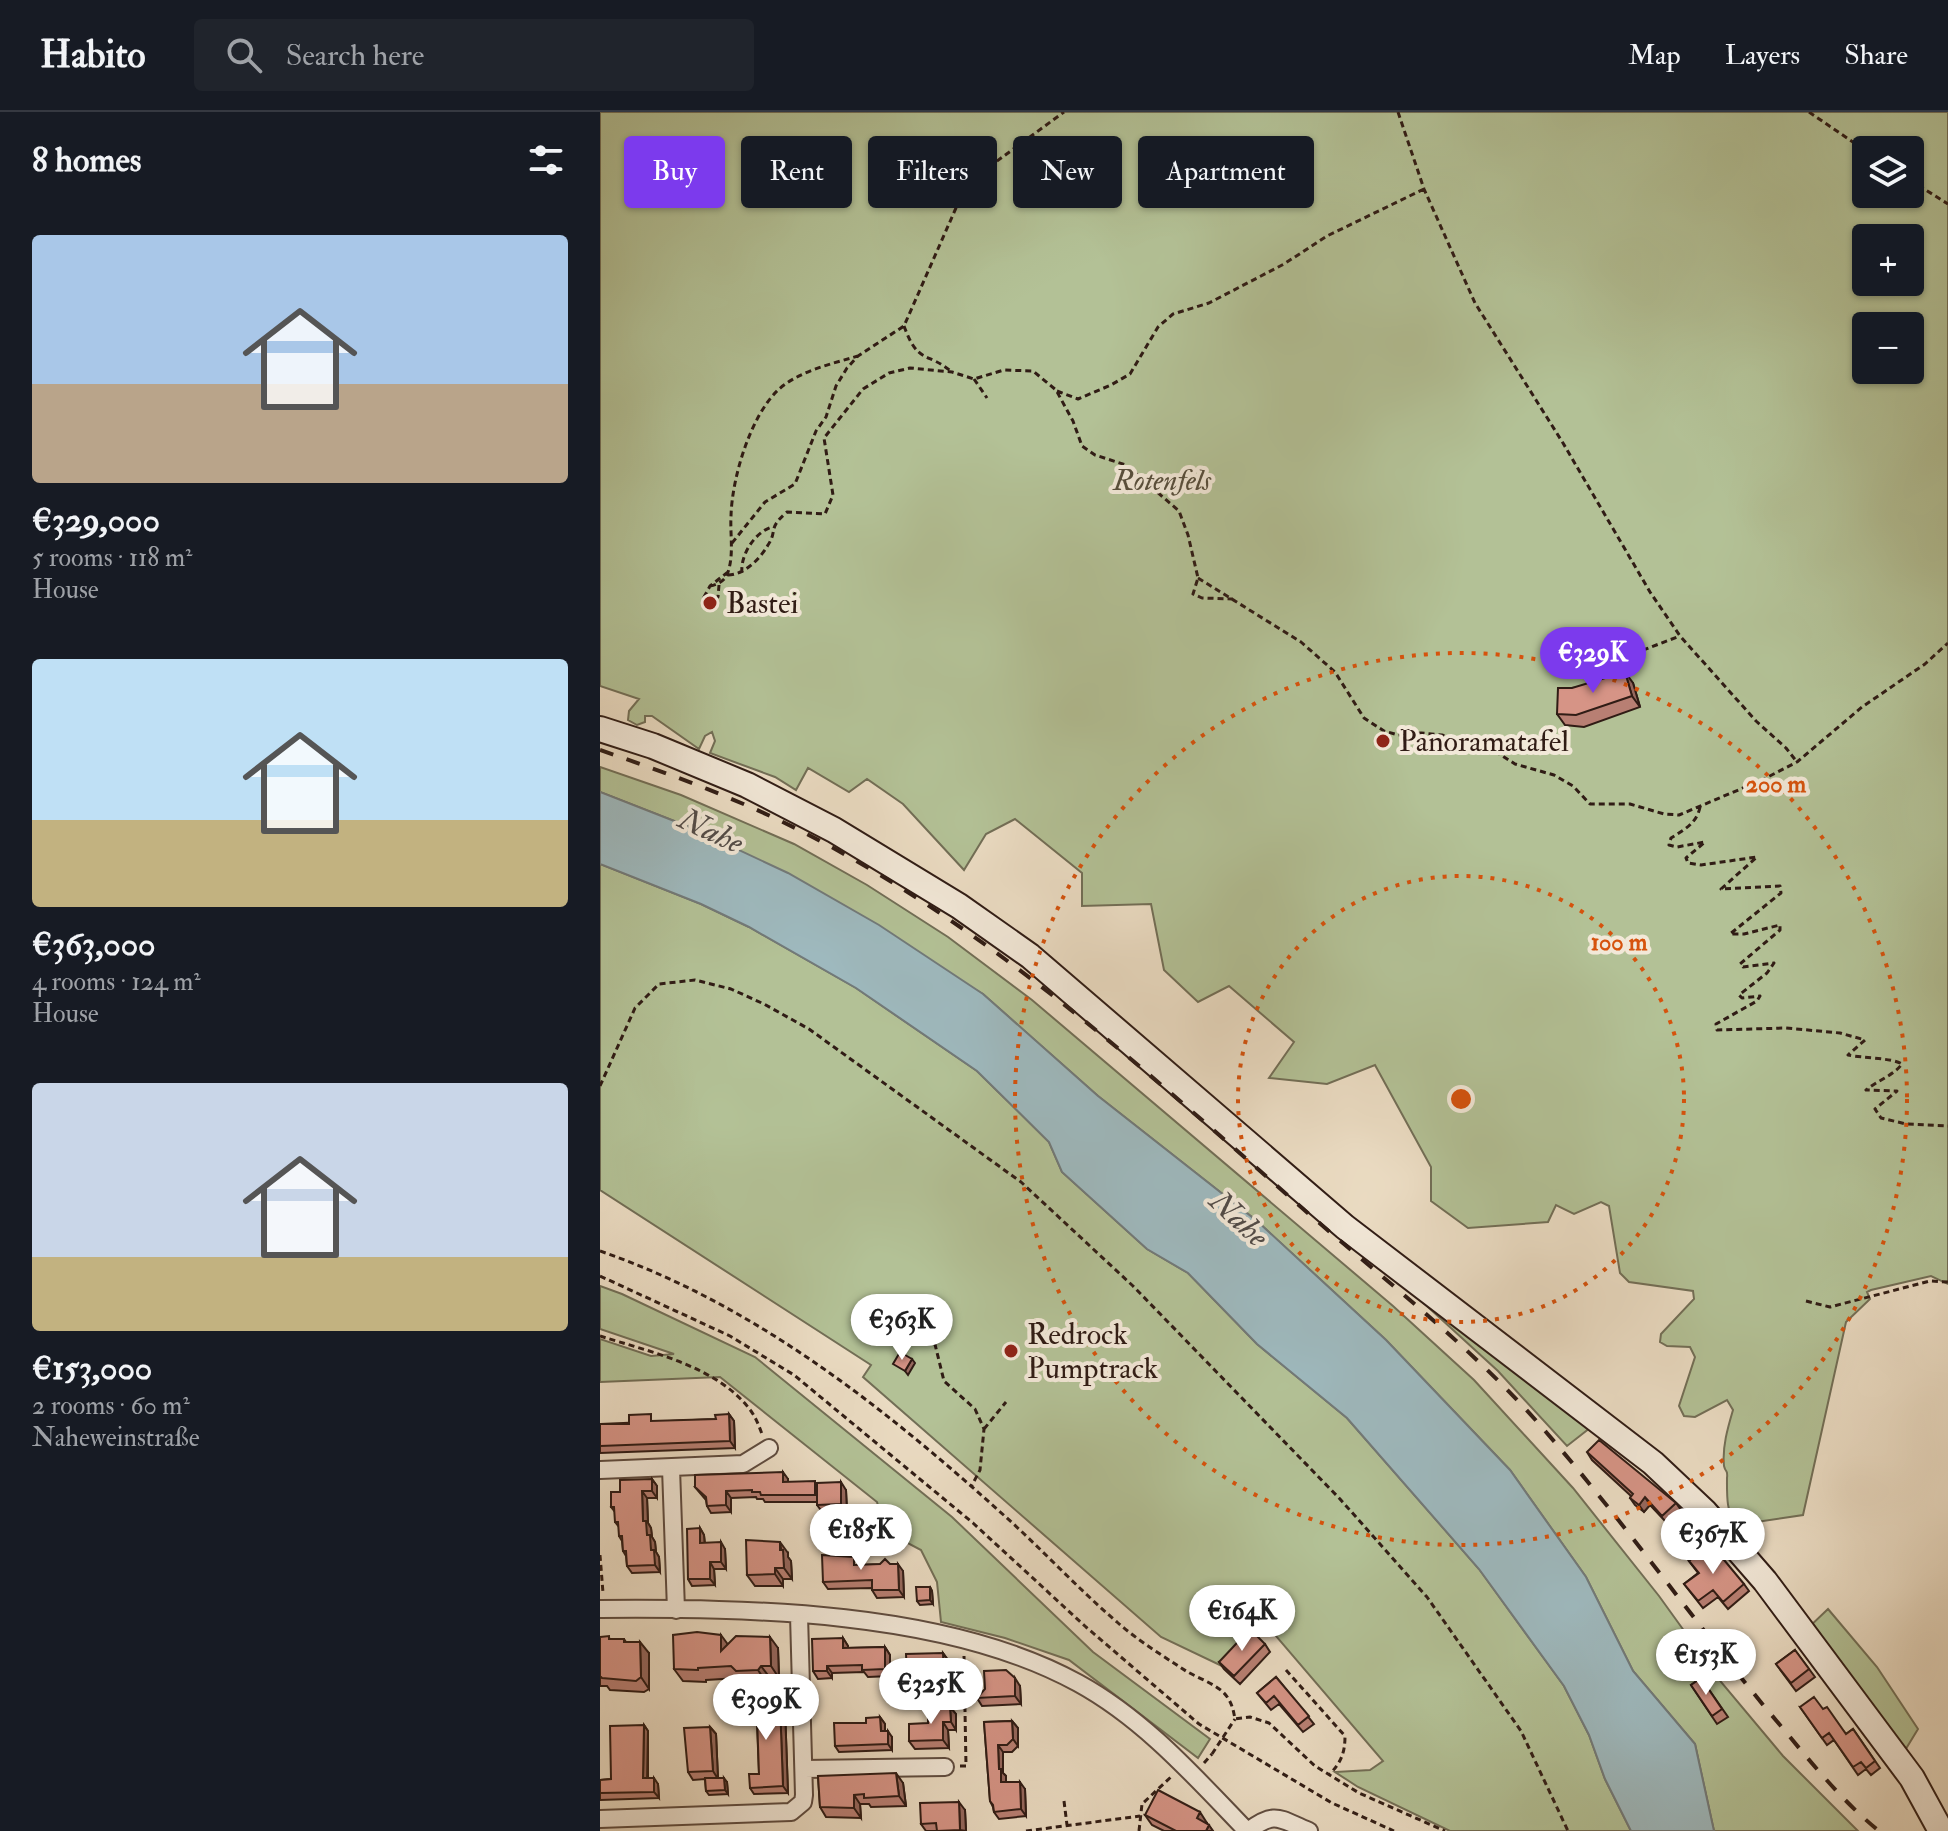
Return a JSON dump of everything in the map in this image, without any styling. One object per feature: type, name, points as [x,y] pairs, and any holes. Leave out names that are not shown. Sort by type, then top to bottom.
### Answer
[{"type":"main road","points":[[600,729],[653,746],[747,785],[834,830],[959,906],[1030,956],[1345,1227],[1653,1463],[1733,1542],[1895,1754],[1941,1831]]},
{"type":"street","points":[[600,1470],[743,1464],[769,1448]]},
{"type":"street","points":[[671,1468],[676,1610]]},
{"type":"street","points":[[602,1609],[799,1615],[914,1630],[999,1650],[1077,1683],[1138,1725],[1185,1766],[1248,1831],[1264,1818],[1276,1818],[1309,1831]]},
{"type":"street","points":[[600,1819],[791,1812],[798,1809],[804,1795],[799,1615]]},
{"type":"street","points":[[804,1769],[945,1767]]},
{"type":"street","points":[[769,1813],[771,1831]]},
{"type":"path","points":[[773,526],[770,544],[742,573],[728,574],[710,586],[704,597],[710,603],[718,597],[719,585],[728,574],[732,543],[731,514],[746,442],[763,411],[779,389],[812,370],[858,356],[904,326],[967,183],[1064,112]]},
{"type":"path","points":[[1398,112],[1424,189],[1475,303],[1563,443],[1650,592],[1680,636],[1725,688],[1797,762]]},
{"type":"path","points":[[1809,112],[1852,141]]},
{"type":"path","points":[[824,438],[863,389],[889,373],[910,368],[952,372],[974,379],[1004,370],[1033,371],[1056,390],[1078,399],[1130,374],[1158,327],[1173,314],[1209,303],[1284,264],[1327,236],[1424,189]]},
{"type":"path","points":[[1924,189],[1948,204]]},
{"type":"path","points":[[904,326],[911,346],[926,359],[952,372]]},
{"type":"path","points":[[732,543],[765,502],[795,484],[816,431],[826,417],[836,386],[858,356]]},
{"type":"path","points":[[974,379],[987,398]]},
{"type":"path","points":[[1056,390],[1082,446],[1095,455],[1126,465],[1179,511],[1198,578],[1193,594],[1196,597],[1235,599]]},
{"type":"path","points":[[742,573],[742,558],[763,529],[773,526],[787,512],[825,514],[833,495],[824,438],[816,431]]},
{"type":"path","points":[[1198,578],[1301,642],[1335,672],[1364,718],[1384,731],[1398,735],[1442,735],[1481,742],[1515,764],[1554,775],[1573,786],[1590,804],[1630,804],[1664,814],[1679,815],[1700,807],[1797,762],[1862,707],[1925,664],[1948,643]]},
{"type":"path","points":[[710,586],[719,585]]},
{"type":"path","points":[[1596,668],[1680,636]]},
{"type":"path","points":[[1700,807],[1697,818],[1671,838],[1669,845],[1677,847],[1705,842],[1686,858],[1688,863],[1701,865],[1757,857],[1721,889],[1780,886],[1781,893],[1730,934],[1744,934],[1780,925],[1780,930],[1740,964],[1743,967],[1774,963],[1767,973],[1739,995],[1742,998],[1760,996],[1757,1001],[1716,1024],[1717,1030],[1786,1028],[1840,1033],[1865,1040],[1848,1055],[1895,1060],[1902,1064],[1895,1073],[1879,1079],[1866,1090],[1897,1091],[1875,1109],[1881,1118],[1906,1124],[1948,1126]]},
{"type":"path","points":[[600,1086],[635,1008],[659,984],[695,980],[731,989],[809,1029],[1021,1182],[1133,1286],[1340,1499],[1427,1597],[1521,1731],[1568,1831]]},
{"type":"path","points":[[600,1251],[688,1286],[731,1308],[834,1376],[971,1487],[1118,1624],[1222,1691],[1232,1704],[1235,1719],[1212,1754]]},
{"type":"path","points":[[600,1276],[730,1336],[794,1375],[973,1523],[1086,1627],[1199,1724],[1332,1803],[1394,1831]]},
{"type":"path","points":[[1806,1301],[1830,1307],[1930,1281],[1948,1284]]},
{"type":"path","points":[[930,1324],[944,1381],[975,1409],[984,1429],[980,1470],[971,1487]]},
{"type":"path","points":[[600,1336],[658,1354],[712,1377],[752,1412],[769,1448]]},
{"type":"path","points":[[984,1429],[1006,1402]]},
{"type":"path","points":[[600,1555],[602,1609]]},
{"type":"path","points":[[945,1767],[966,1766],[963,1640]]},
{"type":"path","points":[[1286,1670],[1345,1736],[1345,1750],[1340,1764],[1330,1774]]},
{"type":"path","points":[[1235,1719],[1250,1717],[1269,1723],[1315,1766],[1359,1793],[1445,1831]]},
{"type":"path","points":[[1139,1831],[1145,1800],[1185,1766]]},
{"type":"path","points":[[1064,1801],[1067,1825]]},
{"type":"path","points":[[1026,1831],[1140,1816]]},
{"type":"green space","name":"Rotenfels","points":[[600,112],[1948,112],[1948,1284],[1931,1276],[1871,1290],[1867,1292],[1870,1299],[1846,1322],[1803,1515],[1736,1525],[1729,1509],[1724,1466],[1726,1437],[1733,1410],[1727,1400],[1695,1417],[1684,1416],[1679,1406],[1695,1357],[1690,1347],[1667,1346],[1660,1342],[1661,1334],[1694,1299],[1693,1291],[1629,1282],[1620,1273],[1609,1206],[1601,1202],[1574,1214],[1556,1205],[1548,1222],[1468,1228],[1431,1201],[1431,1167],[1375,1065],[1327,1084],[1269,1078],[1294,1042],[1229,986],[1198,1002],[1164,970],[1151,904],[1082,906],[1082,873],[1015,819],[986,834],[964,870],[903,804],[867,779],[849,792],[808,768],[796,790],[775,777],[710,753],[715,741],[712,732],[705,736],[699,749],[652,716],[645,716],[645,722],[637,725],[628,720],[629,711],[639,699],[600,686]]},
{"type":"green space","points":[[600,767],[681,795],[794,844],[867,885],[948,937],[1032,1000],[1393,1306],[1474,1380],[1573,1488],[1659,1596],[1721,1682],[1783,1756],[1858,1831],[1714,1831],[1695,1744],[1633,1671],[1586,1577],[1510,1470],[1386,1340],[1257,1221],[1098,1096],[983,994],[692,828],[600,792]]},
{"type":"green space","points":[[600,864],[701,904],[749,927],[856,988],[977,1071],[1049,1142],[1062,1172],[1147,1249],[1188,1273],[1257,1344],[1347,1418],[1479,1569],[1564,1686],[1631,1831],[1450,1831],[1358,1787],[1335,1772],[1370,1770],[1383,1761],[1270,1629],[1254,1637],[1224,1667],[1161,1637],[863,1377],[871,1365],[600,1190]]},
{"type":"green space","points":[[600,1286],[755,1357],[952,1517],[1093,1652],[1210,1739],[1198,1758],[1069,1660],[1005,1638],[941,1622],[937,1582],[921,1550],[885,1531],[877,1502],[720,1377],[600,1382],[600,1339],[651,1356],[674,1354],[600,1329]]},
{"type":"green space","points":[[1406,1287],[1595,1424],[1567,1446],[1498,1371]]},
{"type":"green space","points":[[1828,1609],[1877,1667],[1918,1729],[1904,1752],[1808,1628]]},
{"type":"water","name":"Nahe","points":[[600,792],[692,828],[788,873],[879,925],[983,994],[1098,1096],[1257,1221],[1386,1340],[1510,1470],[1586,1577],[1633,1671],[1695,1744],[1714,1831],[1631,1831],[1564,1686],[1479,1569],[1347,1418],[1257,1344],[1188,1273],[1147,1249],[1062,1172],[1049,1142],[977,1071],[856,988],[749,927],[701,904],[600,864]]},
{"type":"building","points":[[1625,672],[1632,696],[1576,715],[1557,714],[1558,688],[1572,688]]},
{"type":"building","points":[[900,1352],[912,1359],[905,1371],[893,1364]]},
{"type":"building","points":[[651,1414],[651,1421],[716,1419],[715,1415],[729,1414],[730,1441],[600,1446],[600,1424],[629,1424],[629,1415]]},
{"type":"building","points":[[1599,1440],[1676,1503],[1662,1516],[1645,1497],[1639,1505],[1630,1498],[1633,1494],[1587,1452]]},
{"type":"building","points":[[783,1472],[783,1482],[815,1481],[815,1495],[761,1495],[752,1490],[726,1491],[726,1505],[707,1506],[706,1497],[695,1487],[695,1475]]},
{"type":"building","points":[[652,1479],[652,1491],[642,1491],[643,1521],[646,1521],[647,1535],[650,1535],[655,1565],[627,1566],[622,1536],[619,1536],[618,1522],[615,1522],[614,1507],[611,1507],[611,1492],[620,1492],[620,1480]]},
{"type":"building","points":[[841,1482],[841,1504],[817,1505],[817,1483]]},
{"type":"building","points":[[700,1528],[700,1543],[721,1542],[721,1562],[710,1562],[710,1579],[688,1579],[687,1529]]},
{"type":"building","points":[[746,1540],[780,1542],[784,1568],[775,1568],[775,1574],[747,1575]]},
{"type":"building","points":[[1710,1543],[1744,1584],[1723,1602],[1713,1590],[1698,1601],[1684,1584],[1699,1573],[1689,1561]]},
{"type":"building","points":[[822,1555],[854,1557],[854,1565],[880,1564],[885,1559],[890,1564],[898,1564],[899,1590],[872,1590],[872,1580],[823,1582]]},
{"type":"building","points":[[916,1587],[930,1587],[930,1600],[917,1601]]},
{"type":"building","points":[[1250,1629],[1265,1644],[1234,1676],[1219,1662]]},
{"type":"building","points":[[697,1632],[721,1635],[721,1651],[736,1636],[770,1637],[771,1666],[736,1671],[731,1666],[674,1669],[673,1635]]},
{"type":"building","points":[[609,1636],[609,1639],[624,1639],[624,1642],[640,1642],[641,1677],[636,1681],[600,1676],[600,1637]]},
{"type":"building","points":[[843,1638],[843,1648],[885,1647],[885,1669],[862,1670],[862,1665],[827,1666],[827,1671],[813,1671],[812,1639]]},
{"type":"building","points":[[1795,1650],[1809,1669],[1791,1683],[1776,1664]]},
{"type":"building","points":[[943,1653],[944,1681],[928,1682],[928,1673],[907,1674],[906,1654]]},
{"type":"building","points":[[1006,1670],[1015,1678],[1015,1696],[977,1698],[985,1689],[984,1671]]},
{"type":"building","points":[[1276,1677],[1309,1716],[1298,1725],[1274,1696],[1266,1703],[1257,1693]]},
{"type":"building","points":[[1701,1678],[1722,1709],[1712,1716],[1691,1685]]},
{"type":"building","points":[[1814,1697],[1823,1709],[1827,1707],[1846,1734],[1853,1729],[1875,1761],[1866,1768],[1861,1762],[1853,1767],[1829,1733],[1822,1738],[1800,1707]]},
{"type":"building","points":[[780,1703],[783,1786],[750,1788],[749,1774],[759,1774],[757,1716],[732,1717],[732,1704]]},
{"type":"building","points":[[934,1707],[950,1707],[951,1722],[943,1722],[943,1740],[909,1741],[909,1724],[928,1723],[928,1712],[934,1712]]},
{"type":"building","points":[[880,1717],[881,1731],[888,1731],[888,1744],[835,1746],[834,1723],[866,1723],[866,1718]]},
{"type":"building","points":[[1012,1721],[1013,1739],[1007,1745],[998,1745],[999,1769],[1001,1782],[1020,1782],[1021,1809],[994,1812],[990,1801],[984,1722]]},
{"type":"building","points":[[644,1725],[643,1778],[654,1778],[654,1792],[600,1793],[600,1780],[611,1779],[610,1726]]},
{"type":"building","points":[[710,1727],[713,1771],[688,1772],[684,1728]]},
{"type":"building","points":[[896,1773],[899,1796],[864,1798],[864,1794],[854,1795],[854,1808],[820,1807],[818,1776]]},
{"type":"building","points":[[705,1778],[724,1778],[725,1790],[706,1791]]},
{"type":"building","points":[[1158,1790],[1200,1812],[1197,1818],[1209,1825],[1206,1831],[1176,1831],[1145,1815]]},
{"type":"building","points":[[959,1802],[960,1830],[937,1831],[936,1823],[921,1824],[920,1803]]},
{"type":"railway","points":[[600,750],[755,809],[873,871],[939,912],[1002,957],[1125,1054],[1428,1315],[1518,1401],[1603,1501],[1808,1759],[1849,1804],[1879,1831]]},
{"type":"place","name":"Bastei","points":[[710,603]]},
{"type":"place","name":"Panoramatafel","points":[[1383,741]]},
{"type":"place","name":"Redrock Pumptrack","points":[[1011,1351]]}]
